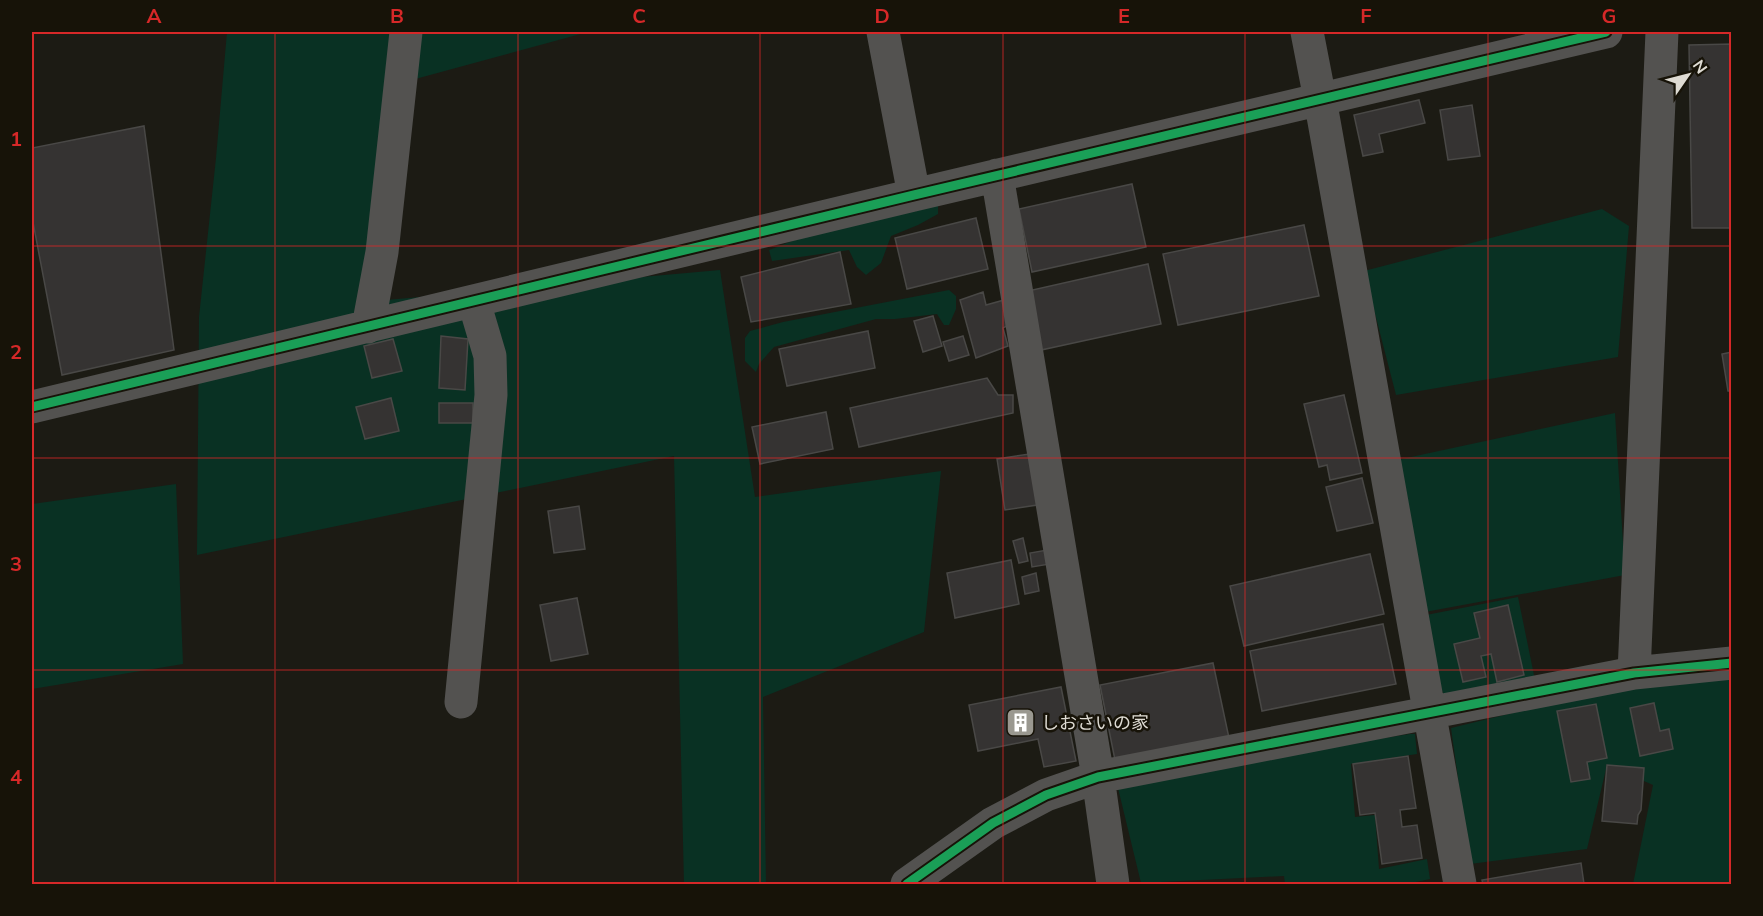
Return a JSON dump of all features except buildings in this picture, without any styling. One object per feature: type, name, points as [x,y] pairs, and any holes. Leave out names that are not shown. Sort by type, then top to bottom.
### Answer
[{"type":"street","points":[[368,327],[382,252],[406,32]]},
{"type":"street","points":[[883,32],[914,195]]},
{"type":"street","points":[[1306,32],[1320,99],[1460,885]]},
{"type":"street","points":[[32,407],[997,175],[1606,32]]},
{"type":"street","points":[[1634,673],[1662,32]]},
{"type":"street","points":[[997,175],[1098,777],[1113,885]]},
{"type":"street","points":[[461,702],[491,395],[490,356],[474,302]]},
{"type":"street","points":[[907,885],[993,824],[1046,795],[1098,777],[1634,673],[1731,663]]},
{"type":"green space","points":[[227,32],[588,32],[408,81],[364,302],[720,270],[755,497],[941,471],[924,632],[763,697],[766,884],[684,884],[674,456],[197,555],[199,317]]},
{"type":"green space","points":[[938,205],[938,214],[891,236],[881,263],[866,275],[857,267],[849,250],[772,261],[769,250],[800,238]]},
{"type":"green space","points":[[1602,209],[1629,226],[1618,357],[1396,395],[1364,271]]},
{"type":"green space","points":[[949,290],[956,296],[956,309],[949,325],[944,325],[937,314],[876,319],[774,347],[759,364],[756,372],[745,361],[745,338],[750,331],[783,322]]},
{"type":"green space","points":[[1615,413],[1625,575],[1425,612],[1397,460]]},
{"type":"green space","points":[[176,484],[183,664],[32,689],[32,504]]},
{"type":"green space","points":[[1518,597],[1535,680],[1443,694],[1421,616]]},
{"type":"green space","points":[[1731,670],[1731,811],[1729,773],[1731,884],[1633,884],[1653,785],[1607,765],[1587,849],[1470,864],[1451,728],[1624,686]]},
{"type":"green space","points":[[1415,734],[1417,754],[1351,764],[1355,817],[1375,815],[1379,869],[1427,859],[1430,879],[1407,884],[1285,884],[1284,876],[1141,883],[1117,784]]},
{"type":"cycle path","points":[[32,407],[914,195],[1606,32]]},
{"type":"cycle path","points":[[907,884],[993,823],[1046,795],[1098,777],[1634,673],[1732,663]]},
{"type":"place","name":"しおさいの家","points":[[1020,722]]}]
